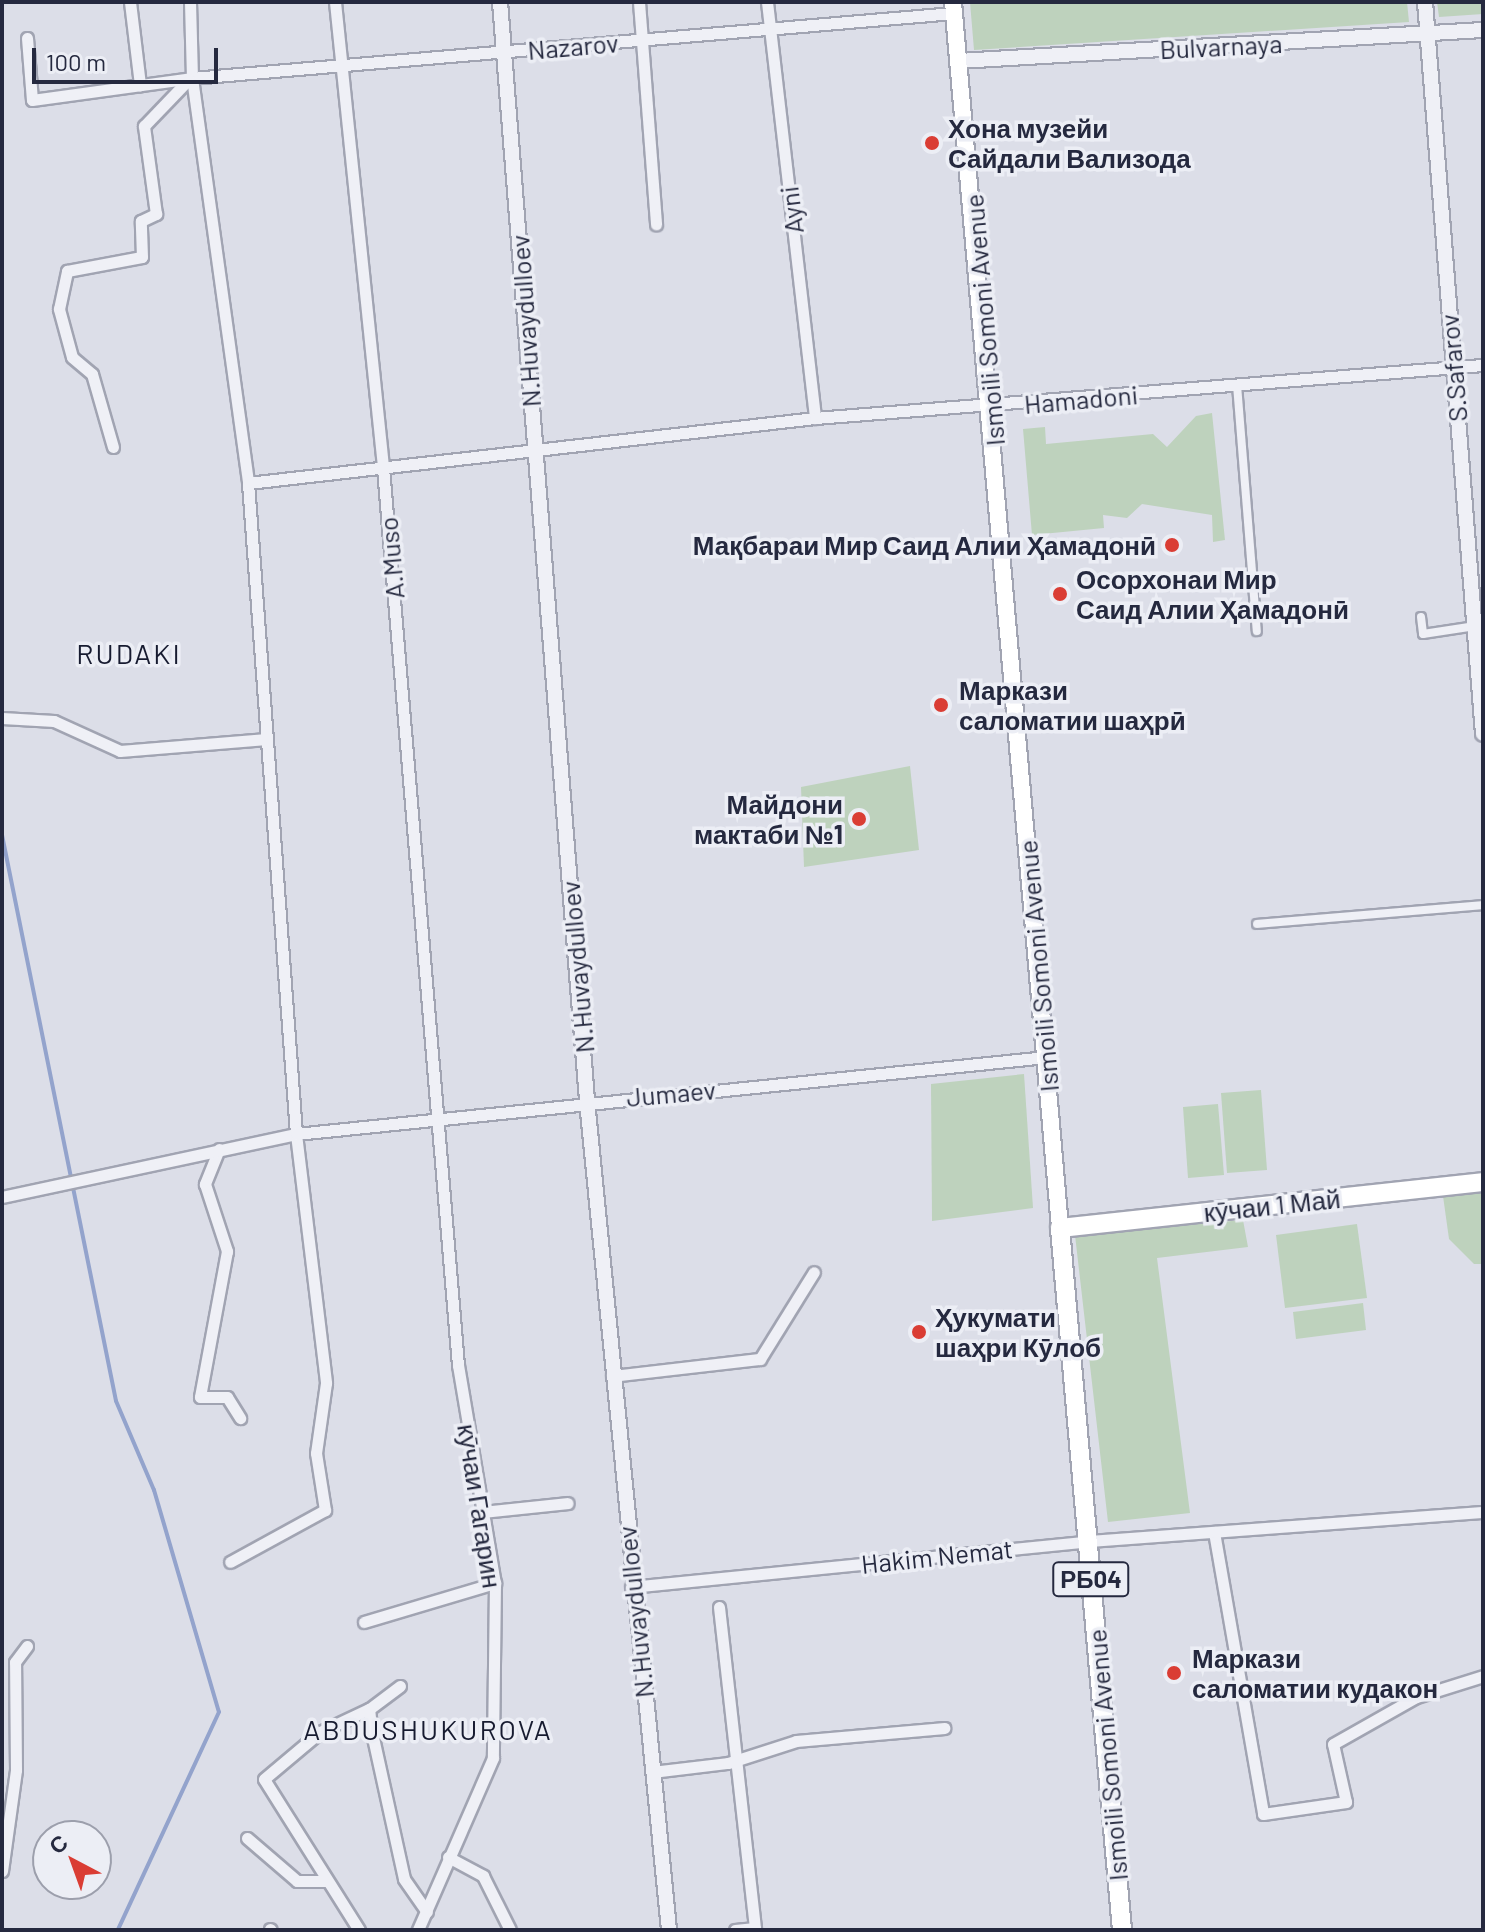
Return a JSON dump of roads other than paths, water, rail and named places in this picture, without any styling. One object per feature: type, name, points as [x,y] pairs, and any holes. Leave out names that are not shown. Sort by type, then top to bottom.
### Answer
[{"type":"main road","name":"Ismoili Somoni Avenue","points":[[954,8],[993,407],[1060,1228],[1122,1930]]},
{"type":"main road","name":"кӯчаи 1 Май","points":[[1060,1228],[1483,1182]]},
{"type":"street","points":[[130,2],[140,85]]},
{"type":"street","points":[[190,2],[191,78],[248,483],[296,1134],[326,1383],[316,1453],[325,1510],[230,1562]]},
{"type":"street","name":"A.Muso","points":[[335,2],[383,468],[439,1115]]},
{"type":"street","name":"N.Huvaydulloev","points":[[500,2],[587,1101],[631,1587],[669,1930]]},
{"type":"street","points":[[639,2],[656,224]]},
{"type":"street","name":"Ayni","points":[[767,2],[815,418]]},
{"type":"street","name":"S.Safarov","points":[[1425,2],[1483,734]]},
{"type":"street","name":"Nazarov","points":[[27,38],[32,100],[191,78],[770,29],[954,8]]},
{"type":"street","name":"Bulvarnaya","points":[[959,61],[1483,30]]},
{"type":"street","points":[[113,447],[92,374],[72,357],[59,309],[67,271],[142,257],[141,221],[156,214],[144,126],[191,78]]},
{"type":"street","name":"Hamadoni","points":[[248,483],[815,418],[993,407],[1483,365]]},
{"type":"street","points":[[1237,385],[1257,631]]},
{"type":"street","points":[[1421,617],[1423,634],[1475,626]]},
{"type":"street","points":[[2,718],[54,721],[120,751],[267,739]]},
{"type":"street","points":[[1257,924],[1483,905]]},
{"type":"street","name":"Jumaev","points":[[2,1197],[296,1134],[439,1115],[1046,1057]]},
{"type":"street","name":"кӯчаи Гагарин","points":[[418,1930],[493,1758],[495,1583],[458,1365],[439,1115]]},
{"type":"street","points":[[219,1149],[205,1184],[227,1251],[200,1397],[227,1397],[240,1418]]},
{"type":"street","points":[[612,1376],[760,1359],[814,1272]]},
{"type":"street","points":[[483,1512],[568,1503]]},
{"type":"street","name":"Hakim Nemat","points":[[631,1587],[1088,1541],[1483,1512]]},
{"type":"street","points":[[1214,1532],[1263,1814],[1346,1802],[1333,1744],[1416,1697],[1483,1676]]},
{"type":"street","points":[[364,1622],[495,1583]]},
{"type":"street","points":[[719,1607],[755,1929],[735,1930]]},
{"type":"street","points":[[2,1871],[16,1770],[15,1662],[27,1646]]},
{"type":"street","points":[[359,1930],[325,1881],[316,1851],[282,1810],[266,1771],[369,1709],[400,1686]]},
{"type":"street","points":[[369,1709],[404,1879],[427,1912]]},
{"type":"street","points":[[652,1772],[738,1759],[796,1741],[944,1728]]},
{"type":"street","points":[[247,1838],[297,1881],[325,1881]]},
{"type":"street","points":[[448,1857],[483,1876],[510,1930]]},
{"type":"waterway","points":[[2,835],[116,1401],[154,1490],[219,1712],[118,1930]]},
{"type":"place","name":"Хона музейи Сайдали Вализода","points":[[932,143]]},
{"type":"place","name":"Мақбараи Мир Саид Алии Ҳамадонӣ","points":[[1172,545]]},
{"type":"place","name":"Осорхонаи Мир Саид Алии Ҳамадонӣ","points":[[1060,594]]},
{"type":"place","name":"Маркази саломатии шаҳрӣ","points":[[941,705]]},
{"type":"place","name":"Майдони мактаби №1","points":[[859,819]]},
{"type":"place","name":"Ҳукумати шаҳри Кӯлоб","points":[[919,1332]]},
{"type":"place","name":"Маркази саломатии кудакон","points":[[1174,1673]]},
{"type":"district","name":"RUDAKI","points":[[129,653]]},
{"type":"district","name":"ABDUSHUKUROVA","points":[[428,1729]]}]
